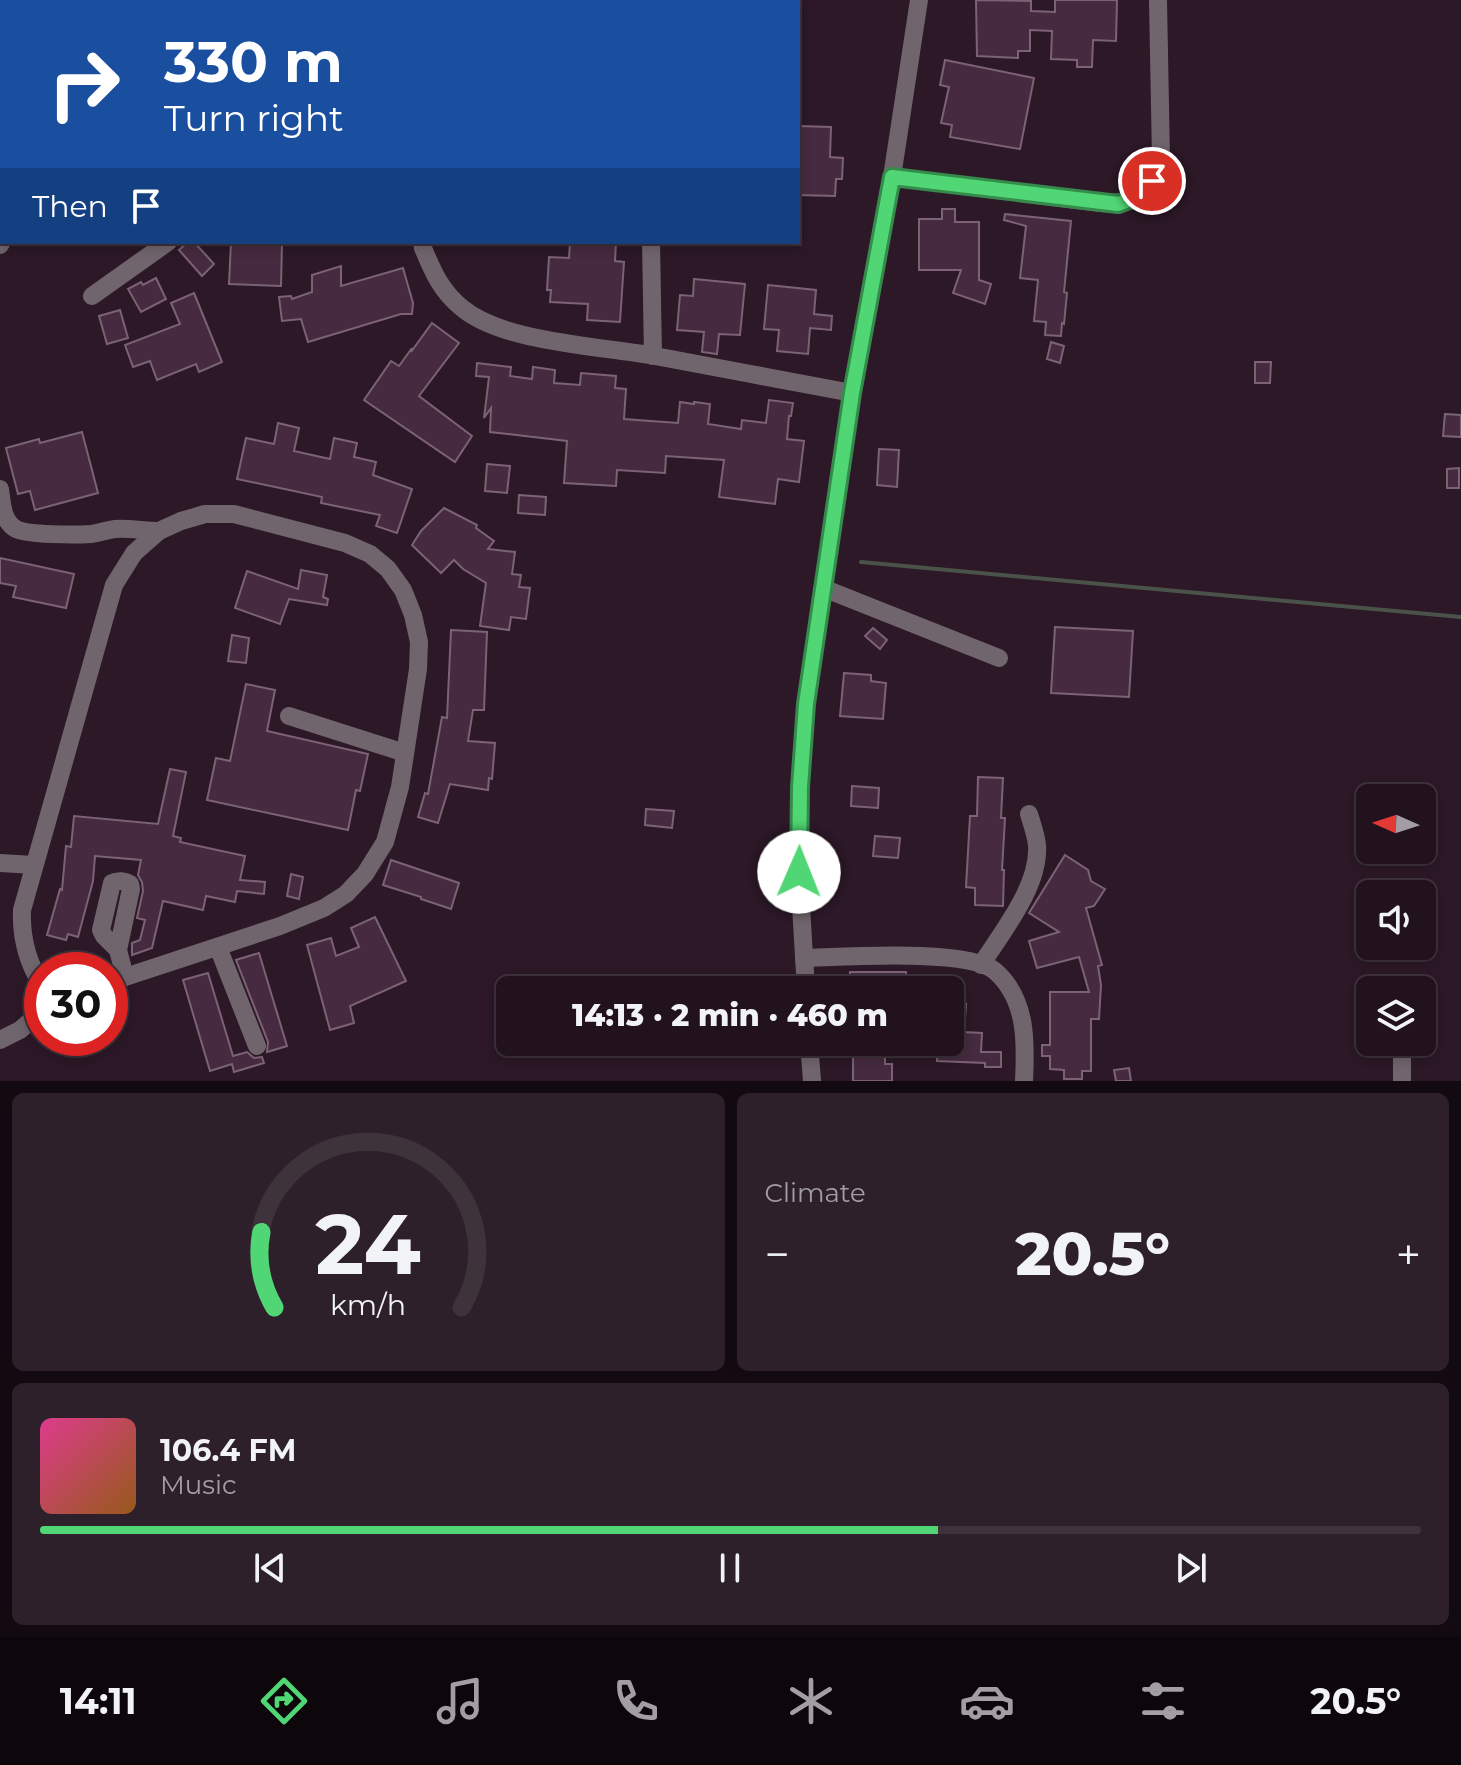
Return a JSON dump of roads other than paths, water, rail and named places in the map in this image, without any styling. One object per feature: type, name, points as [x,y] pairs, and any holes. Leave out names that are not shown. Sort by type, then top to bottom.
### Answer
[{"type":"street","points":[[805,976],[799,872],[800,787],[806,704],[852,393],[892,177],[919,0]]},
{"type":"street","points":[[892,177],[1101,203],[1118,204],[1132,199],[1152,181],[1161,159],[1158,0]]},
{"type":"street","points":[[92,296],[165,244]]},
{"type":"street","points":[[422,244],[438,282],[463,309],[496,328],[537,338],[852,393]]},
{"type":"street","points":[[651,244],[653,356]]},
{"type":"street","points":[[0,489],[3,512],[16,529],[77,535],[114,529],[159,531]]},
{"type":"street","points":[[28,952],[24,944],[22,910],[34,865],[114,585],[134,553],[159,531],[181,521],[205,514],[234,514],[345,543],[370,554],[388,569],[403,590],[419,642],[418,669],[400,787],[385,842],[365,874],[346,894],[324,908],[280,926],[128,976]]},
{"type":"street","points":[[823,588],[999,658]]},
{"type":"street","points":[[289,716],[405,753]]},
{"type":"street","points":[[981,965],[1019,909],[1036,861],[1037,844],[1029,814]]},
{"type":"street","points":[[0,863],[34,865]]},
{"type":"street","points":[[218,947],[257,1046]]},
{"type":"street","points":[[804,958],[954,957],[993,969],[1006,983],[1024,1024],[1024,1081]]},
{"type":"street","points":[[0,1040],[24,1027]]},
{"type":"street","points":[[810,1056],[812,1081]]},
{"type":"street","points":[[1402,1056],[1402,1081]]},
{"type":"waterway","points":[[861,562],[1461,617]]}]
